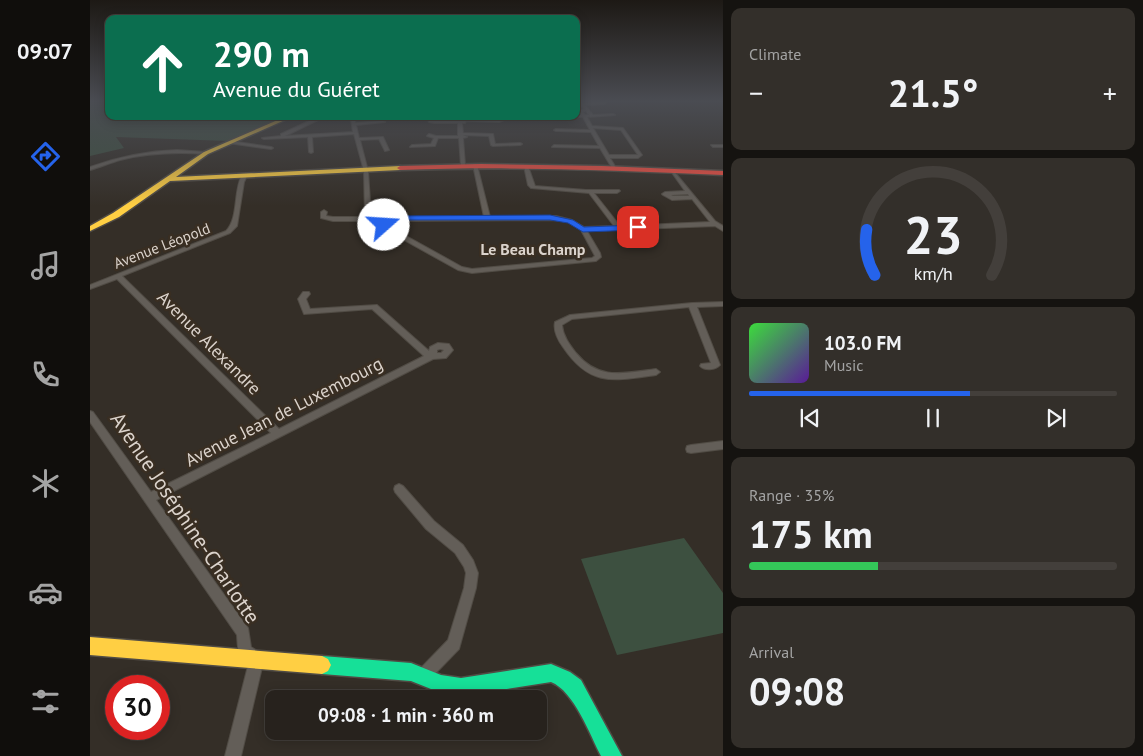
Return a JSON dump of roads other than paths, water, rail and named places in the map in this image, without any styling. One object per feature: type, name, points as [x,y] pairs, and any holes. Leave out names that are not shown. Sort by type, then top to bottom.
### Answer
[{"type":"street","points":[[90,229],[116,215],[206,153],[244,136]]},
{"type":"street","points":[[264,138],[280,136]]},
{"type":"street","points":[[310,136],[311,152]]},
{"type":"street","points":[[412,146],[436,146],[436,137],[455,136]]},
{"type":"street","points":[[463,136],[469,165],[487,218]]},
{"type":"street","points":[[493,136],[492,146],[520,144]]},
{"type":"street","points":[[595,136],[614,168]]},
{"type":"street","points":[[607,156],[640,156],[626,136]]},
{"type":"street","points":[[324,212],[323,217],[326,219],[368,218],[556,218],[570,221],[583,229],[598,257],[594,260],[472,271],[457,268],[384,225],[368,218],[366,212],[366,171],[357,139],[383,137],[386,150],[393,150]]},
{"type":"street","points":[[230,142],[272,148]]},
{"type":"street","points":[[554,146],[602,147]]},
{"type":"street","points":[[712,146],[723,146]]},
{"type":"street","points":[[90,169],[148,153],[178,151],[206,153]]},
{"type":"street","points":[[168,179],[469,165],[614,168],[723,173]]},
{"type":"street","points":[[526,166],[531,186],[533,187],[617,191]]},
{"type":"street","points":[[672,170],[690,195],[716,224],[723,229]]},
{"type":"street","name":"Avenue Léopold","points":[[90,287],[219,237],[231,230],[244,176]]},
{"type":"street","points":[[588,190],[618,228]]},
{"type":"street","points":[[384,225],[392,218]]},
{"type":"street","points":[[583,229],[716,224]]},
{"type":"street","name":"Avenue Alexandre","points":[[118,276],[278,433]]},
{"type":"street","name":"Avenue Jean de Luxembourg","points":[[150,498],[431,356],[374,307],[307,312],[302,299],[306,294]]},
{"type":"street","points":[[656,372],[607,378],[591,372],[579,364],[558,333],[558,324],[570,318],[692,305],[723,304]]},
{"type":"street","points":[[692,305],[716,364],[704,366]]},
{"type":"street","name":"Avenue Joséphine-Charlotte","points":[[90,415],[243,633],[245,652],[257,659]]},
{"type":"street","points":[[691,449],[723,445]]},
{"type":"street","points":[[399,489],[430,525],[459,548],[472,573],[470,588],[454,644],[423,676]]},
{"type":"street","points":[[90,646],[392,669],[411,672],[441,684],[460,687],[551,673],[564,678],[574,687],[612,756]]},
{"type":"street","points":[[233,756],[257,659]]},
{"type":"district","name":"Le Beau Champ","points":[[533,249]]}]
